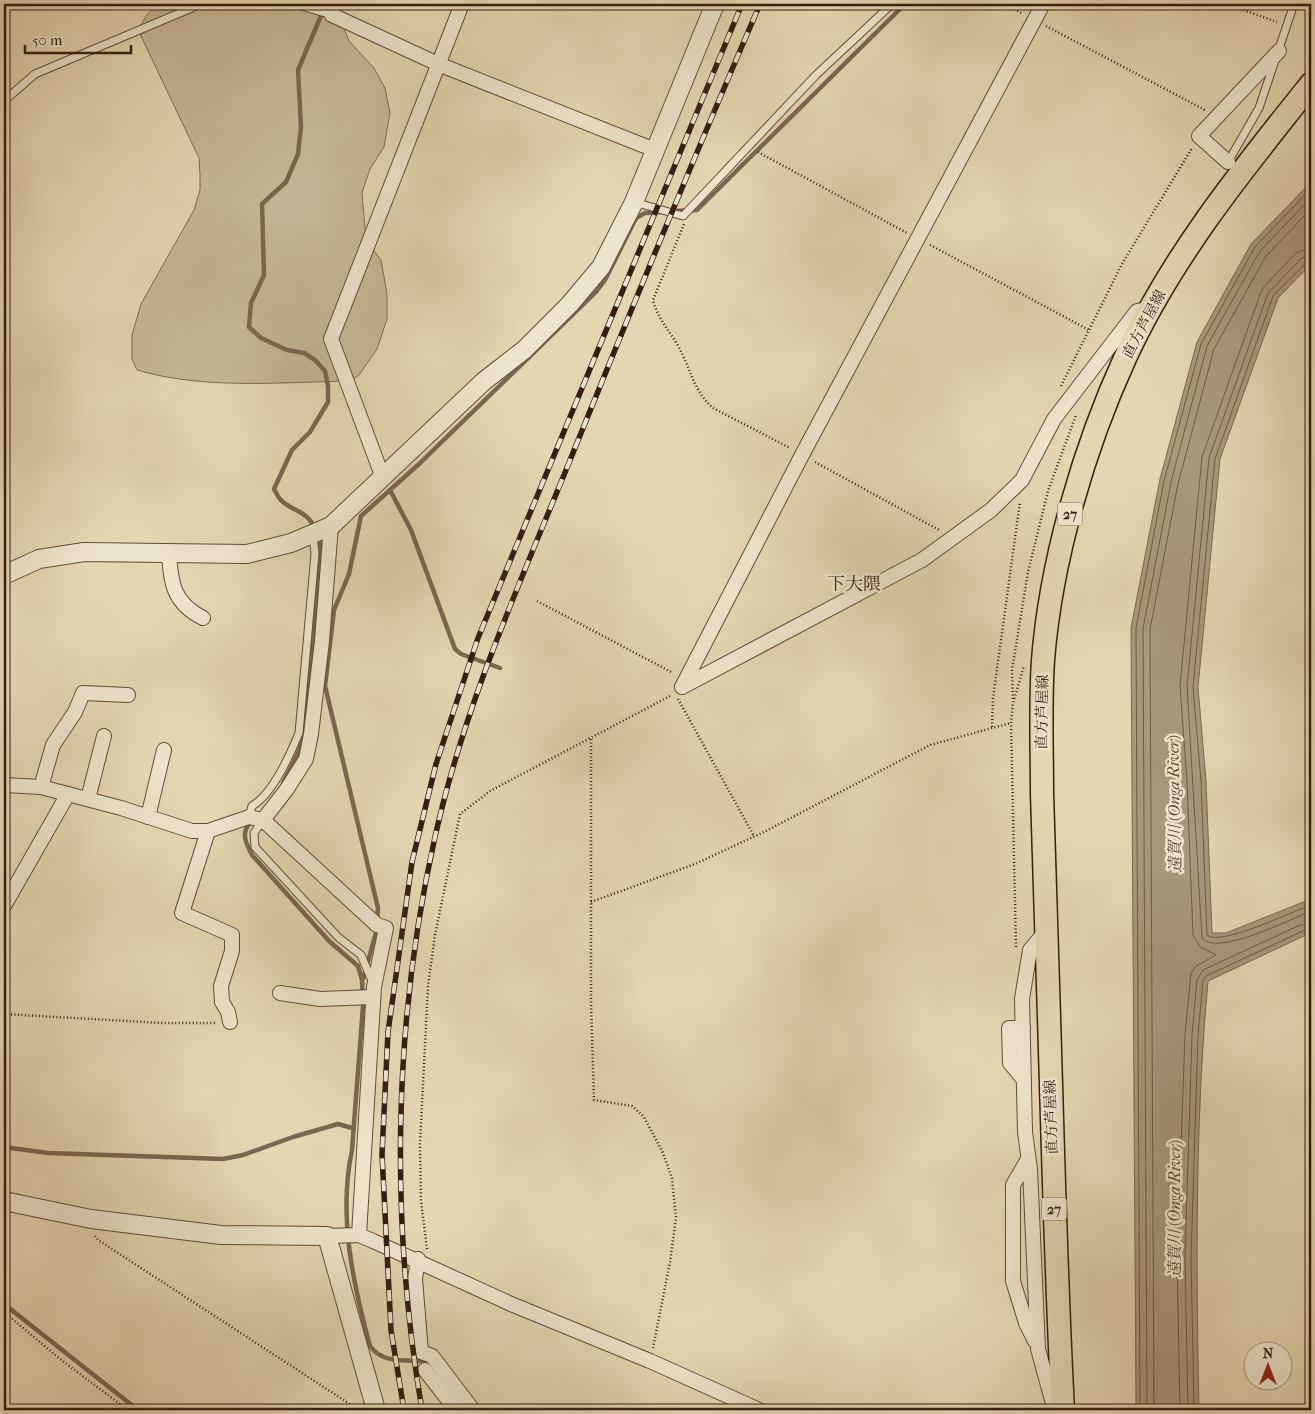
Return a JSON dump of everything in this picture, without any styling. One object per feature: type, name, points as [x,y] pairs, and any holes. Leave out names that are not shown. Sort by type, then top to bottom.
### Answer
[{"type":"main road","name":"直方芦屋線","points":[[1062,1410],[1045,932],[1041,704],[1043,658],[1056,566],[1073,502],[1104,410],[1126,356],[1232,169],[1303,103],[1311,84]]},
{"type":"street","points":[[383,478],[331,339],[462,4]]},
{"type":"street","points":[[4,575],[38,559],[84,552],[247,554],[291,543],[331,526],[484,381],[524,350],[570,304],[601,267],[634,202],[715,4]]},
{"type":"street","points":[[1044,4],[802,455],[682,687],[922,560],[991,510],[1022,480],[1054,419],[1137,311],[1152,308]]},
{"type":"street","points":[[333,10],[438,64],[655,150]]},
{"type":"street","points":[[1232,169],[1199,136],[1279,51]]},
{"type":"street","points":[[263,820],[287,789],[306,759],[311,676],[331,526]]},
{"type":"street","points":[[169,554],[175,593],[182,603],[203,618]]},
{"type":"street","points":[[41,787],[52,745],[75,712],[83,693],[128,694]]},
{"type":"street","points":[[88,799],[104,736]]},
{"type":"street","points":[[148,817],[164,750]]},
{"type":"street","points":[[4,785],[41,787],[192,830],[208,832],[249,817],[263,820],[377,925],[386,928],[374,992],[344,1236],[376,1410]]},
{"type":"street","points":[[4,906],[68,794]]},
{"type":"street","points":[[208,832],[182,913],[232,935],[232,951],[221,986],[222,1002],[230,1022]]},
{"type":"street","points":[[1045,932],[1030,950],[1022,1000],[1024,1080],[1038,1346],[1052,1400],[1062,1410]]},
{"type":"street","points":[[280,993],[320,999],[374,992]]},
{"type":"street","points":[[1028,1158],[1013,1185],[1013,1281],[1026,1323],[1038,1346]]},
{"type":"street","points":[[4,1201],[84,1218],[221,1235],[344,1236],[418,1260],[511,1304],[650,1361],[759,1410]]},
{"type":"street","points":[[418,1260],[414,1279],[421,1352],[432,1356],[473,1410]]},
{"type":"street","points":[[425,1370],[456,1410]]},
{"type":"lane","points":[[4,101],[35,74],[201,4]]},
{"type":"lane","points":[[294,4],[333,10]]},
{"type":"lane","points":[[634,202],[684,216],[816,75],[892,4]]},
{"type":"lane","points":[[1232,169],[1259,108],[1294,4]]},
{"type":"lane","points":[[249,817],[252,806],[260,801],[288,761],[299,733],[311,676],[313,534]]},
{"type":"lane","points":[[263,820],[254,833],[255,848],[338,937],[362,955],[374,992]]},
{"type":"path","points":[[1005,4],[1218,117]]},
{"type":"path","points":[[1227,4],[1276,22],[1289,23]]},
{"type":"path","points":[[1060,391],[1062,382],[1122,264],[1199,136]]},
{"type":"path","points":[[684,216],[684,227],[653,300],[656,311],[678,345],[702,399],[712,408],[954,538]]},
{"type":"path","points":[[1016,950],[1011,724],[1013,703],[1012,670],[1028,572],[1048,491],[1079,407]]},
{"type":"path","points":[[992,728],[993,698],[1014,558],[1022,480]]},
{"type":"path","points":[[537,601],[686,680]]},
{"type":"path","points":[[1013,703],[1026,661]]},
{"type":"path","points":[[432,1267],[425,1241],[421,1201],[420,1144],[428,986],[435,935],[460,814],[490,792],[675,694],[754,836]]},
{"type":"path","points":[[591,902],[695,864],[754,836],[930,745],[1011,724]]},
{"type":"path","points":[[591,739],[594,1100],[632,1106],[644,1117],[663,1153],[672,1178],[676,1218],[670,1262],[650,1361]]},
{"type":"path","points":[[4,1014],[180,1024],[230,1022]]},
{"type":"path","points":[[84,1218],[98,1240],[359,1410]]},
{"type":"path","points":[[4,1312],[60,1359],[128,1410]]},
{"type":"shaded area","points":[[160,4],[339,4],[341,21],[349,41],[374,68],[385,88],[390,113],[384,147],[370,169],[362,193],[366,240],[381,260],[387,294],[387,319],[377,349],[359,375],[351,381],[216,383],[163,376],[137,370],[132,359],[132,335],[141,304],[194,210],[200,190],[199,158],[140,34],[140,29],[146,16]]},
{"type":"water","name":"遠賀川 (Onga River)","points":[[1311,182],[1311,264],[1278,298],[1220,459],[1198,687],[1206,781],[1212,933],[1226,933],[1311,899],[1311,1006],[1308,999],[1306,935],[1208,981],[1197,1195],[1199,1410],[1136,1410],[1131,628],[1160,479],[1197,342],[1251,244]]},
{"type":"waterway","points":[[315,530],[308,518],[284,503],[274,489],[292,450],[310,432],[328,402],[328,386],[325,371],[315,360],[304,353],[287,350],[261,338],[249,327],[251,303],[264,275],[262,204],[286,182],[298,154],[301,127],[298,70],[326,4]]},
{"type":"waterway","points":[[672,211],[697,210],[905,4]]},
{"type":"waterway","points":[[377,921],[378,908],[325,686],[334,610],[349,574],[361,516],[419,464],[596,292],[605,280],[636,218],[645,213],[662,212]]},
{"type":"waterway","points":[[390,490],[411,530],[455,649],[461,654],[500,668]]},
{"type":"waterway","points":[[283,783],[299,751],[305,730],[321,545],[318,537]]},
{"type":"waterway","points":[[251,822],[246,830],[245,838],[252,855],[329,941],[358,966],[362,980],[363,1006],[347,1199],[347,1224],[353,1274],[370,1346],[387,1358],[422,1361],[427,1366]]},
{"type":"waterway","points":[[363,979],[377,929]]},
{"type":"waterway","points":[[4,1147],[48,1153],[223,1159],[243,1155],[293,1137],[338,1124],[352,1128]]},
{"type":"waterway","points":[[4,1304],[138,1410]]},
{"type":"railway","points":[[404,1410],[391,1330],[382,1154],[388,1032],[412,862],[436,764],[478,638],[742,4]]},
{"type":"railway","points":[[422,1410],[412,1339],[405,1267],[401,1195],[401,1123],[404,1051],[411,979],[421,908],[435,837],[460,744],[475,698],[509,609],[760,4]]},
{"type":"district","name":"下大隈","points":[[854,584]]}]
